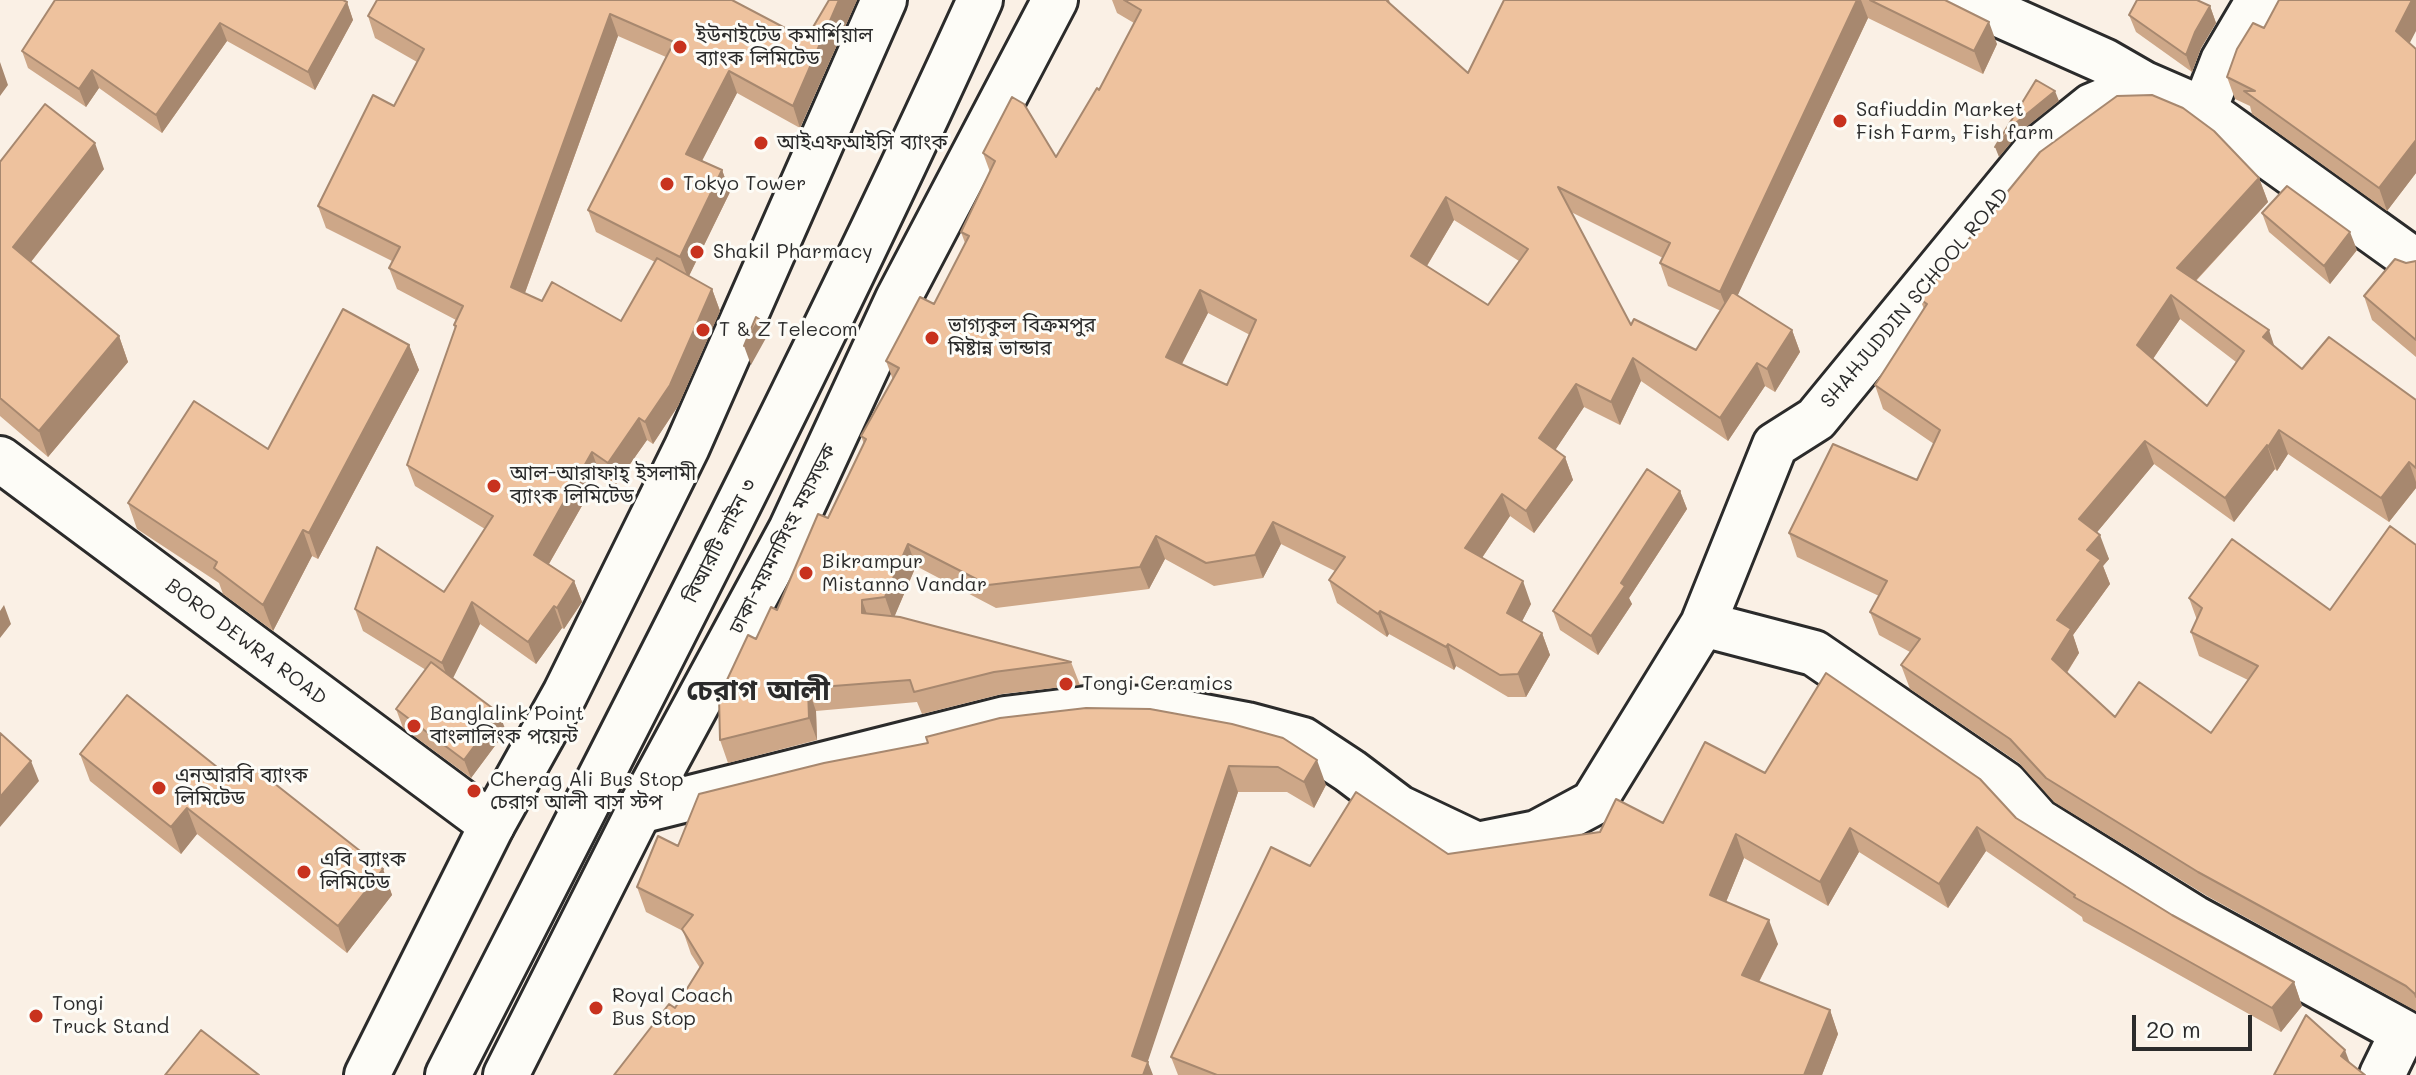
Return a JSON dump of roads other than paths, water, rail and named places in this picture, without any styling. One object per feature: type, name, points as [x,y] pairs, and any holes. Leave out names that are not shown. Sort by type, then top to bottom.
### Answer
[{"type":"main road","points":[[367,1075],[492,825],[565,694],[687,447],[884,0]]},
{"type":"main road","name":"বিআরটি লাইন ৩","points":[[448,1075],[816,349],[980,0]]},
{"type":"main road","name":"ঢাকা-ময়মনসিংহ মহাসড়ক","points":[[506,1075],[639,811],[791,530],[898,299],[1055,0]]},
{"type":"main road","points":[[1967,0],[2204,110],[2416,262]]},
{"type":"main road","points":[[2204,110],[2223,61],[2259,0]]},
{"type":"main road","name":"SHAHJUDDIN SCHOOL ROAD","points":[[639,811],[1005,719],[1094,708],[1162,709],[1247,725],[1303,740],[1399,808],[1477,845],[1537,833],[1593,803],[1703,624],[1775,445],[1816,419],[2036,151],[2092,106],[2144,84]]},
{"type":"main road","name":"BORO DEWRA ROAD","points":[[0,459],[492,825]]},
{"type":"main road","points":[[1703,624],[1814,653],[2005,784],[2038,821],[2194,918],[2403,1032],[2382,1075]]},
{"type":"place","name":"ইউনাইটেড কমার্শিয়াল ব্যাংক লিমিটেড","points":[[680,47]]},
{"type":"place","name":"Safiuddin Market Fish Farm, Fish farm","points":[[1840,121]]},
{"type":"place","name":"আইএফআইসি ব্যাংক","points":[[761,143]]},
{"type":"place","name":"Tokyo Tower","points":[[667,184]]},
{"type":"place","name":"Shakil Pharmacy","points":[[697,252]]},
{"type":"place","name":"T & Z Telecom","points":[[703,330]]},
{"type":"place","name":"ভাগ্যকুল বিক্রমপুর মিষ্টান্ন ভান্ডার","points":[[932,338]]},
{"type":"place","name":"আল-আরাফাহ্ ইসলামী ব্যাংক লিমিটেড","points":[[494,486]]},
{"type":"place","name":"Bikrampur Mistanno Vandar","points":[[806,573]]},
{"type":"place","name":"Tongi Ceramics","points":[[1066,684]]},
{"type":"place","name":"Banglalink Point বাংলালিংক পয়েন্ট","points":[[414,726]]},
{"type":"place","name":"এনআরবি ব্যাংক লিমিটেড","points":[[159,788]]},
{"type":"place","name":"Cherag Ali Bus Stop চেরাগ আলী বাস স্টপ","points":[[474,791]]},
{"type":"place","name":"এবি ব্যাংক লিমিটেড","points":[[304,872]]},
{"type":"place","name":"Royal Coach Bus Stop","points":[[596,1008]]},
{"type":"place","name":"Tongi Truck Stand","points":[[36,1016]]},
{"type":"district","name":"চেরাগ আলী","points":[[758,691]]}]
